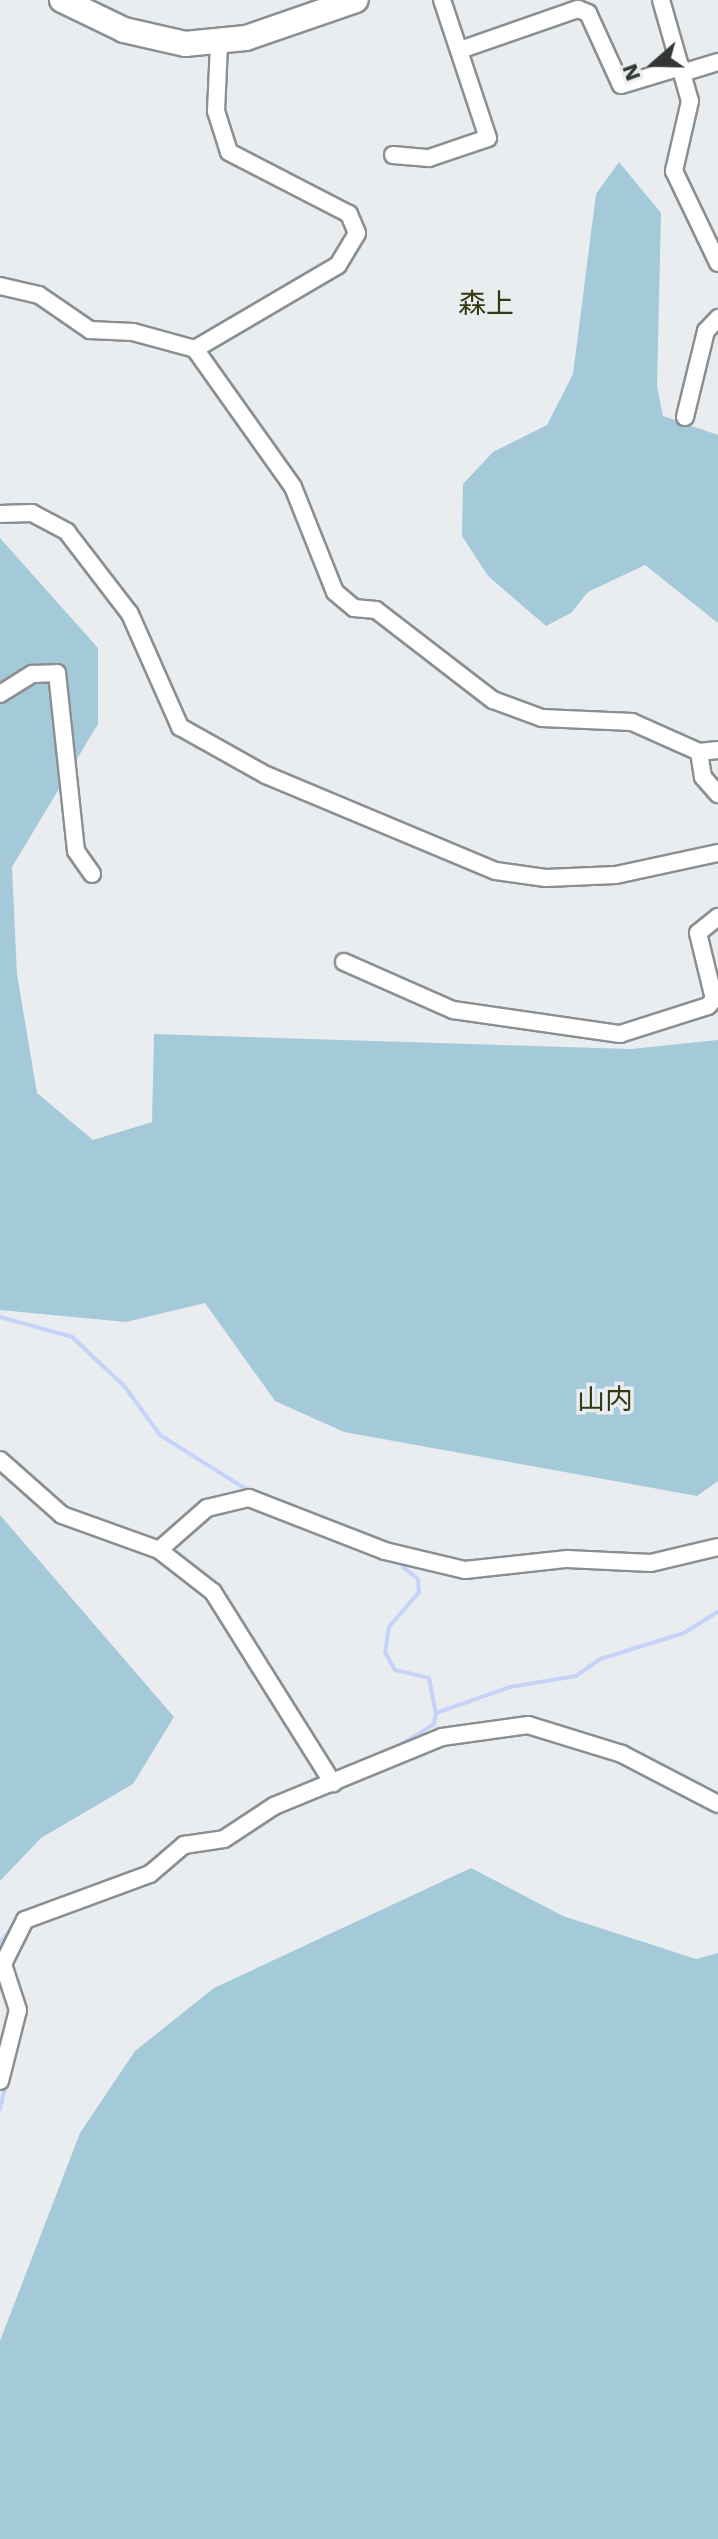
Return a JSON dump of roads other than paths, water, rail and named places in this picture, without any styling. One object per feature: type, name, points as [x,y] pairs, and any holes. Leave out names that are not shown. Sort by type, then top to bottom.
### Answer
[{"type":"main road","points":[[62,0],[155,40],[219,44],[356,0]]},
{"type":"street","points":[[393,155],[429,158],[488,138],[442,0]]},
{"type":"street","points":[[661,0],[690,101],[674,171],[718,263]]},
{"type":"street","points":[[460,50],[578,9],[588,13],[621,85],[718,62]]},
{"type":"street","points":[[195,349],[338,265],[357,233],[349,214],[229,152],[216,111],[219,44]]},
{"type":"street","points":[[0,286],[39,295],[90,330],[133,332],[195,349],[293,487],[323,569],[354,608],[376,610],[493,700],[542,718],[632,722],[699,752],[718,750]]},
{"type":"street","points":[[685,417],[706,331],[718,318]]},
{"type":"street","points":[[0,514],[32,513],[67,532],[130,614],[180,727],[266,775],[496,871],[546,878],[616,875],[718,853]]},
{"type":"street","points":[[0,694],[32,674],[57,673],[76,851],[92,874]]},
{"type":"street","points":[[699,752],[703,777],[718,794]]},
{"type":"street","points":[[344,962],[453,1010],[620,1034],[708,1006],[714,999],[698,933],[718,917]]},
{"type":"street","points":[[0,1460],[62,1515],[159,1550],[213,1592],[330,1776]]},
{"type":"street","points":[[159,1550],[207,1508],[249,1498],[385,1551],[465,1570],[567,1559],[651,1563],[718,1547]]},
{"type":"street","points":[[0,2081],[15,2020],[3,1964],[25,1920],[150,1874],[184,1845],[224,1839],[274,1806],[330,1776],[455,1732],[515,1723],[622,1754],[718,1804]]},
{"type":"waterway","points":[[0,1317],[72,1337],[125,1387],[160,1435],[241,1486],[389,1543]]},
{"type":"waterway","points":[[403,1567],[418,1579],[419,1592],[389,1627],[385,1652],[395,1670],[429,1678],[436,1713]]},
{"type":"waterway","points":[[394,1749],[434,1724],[436,1713],[510,1687],[576,1676],[600,1659],[684,1633],[718,1612]]},
{"type":"waterway","points":[[263,1804],[323,1775]]},
{"type":"waterway","points":[[185,1837],[204,1835]]},
{"type":"waterway","points":[[31,1910],[56,1900]]},
{"type":"waterway","points":[[0,1943],[20,1917]]},
{"type":"waterway","points":[[0,1985],[7,1999]]},
{"type":"waterway","points":[[0,2109],[6,2084]]},
{"type":"district","name":"森上","points":[[486,304]]},
{"type":"district","name":"山内","points":[[605,1400]]}]
